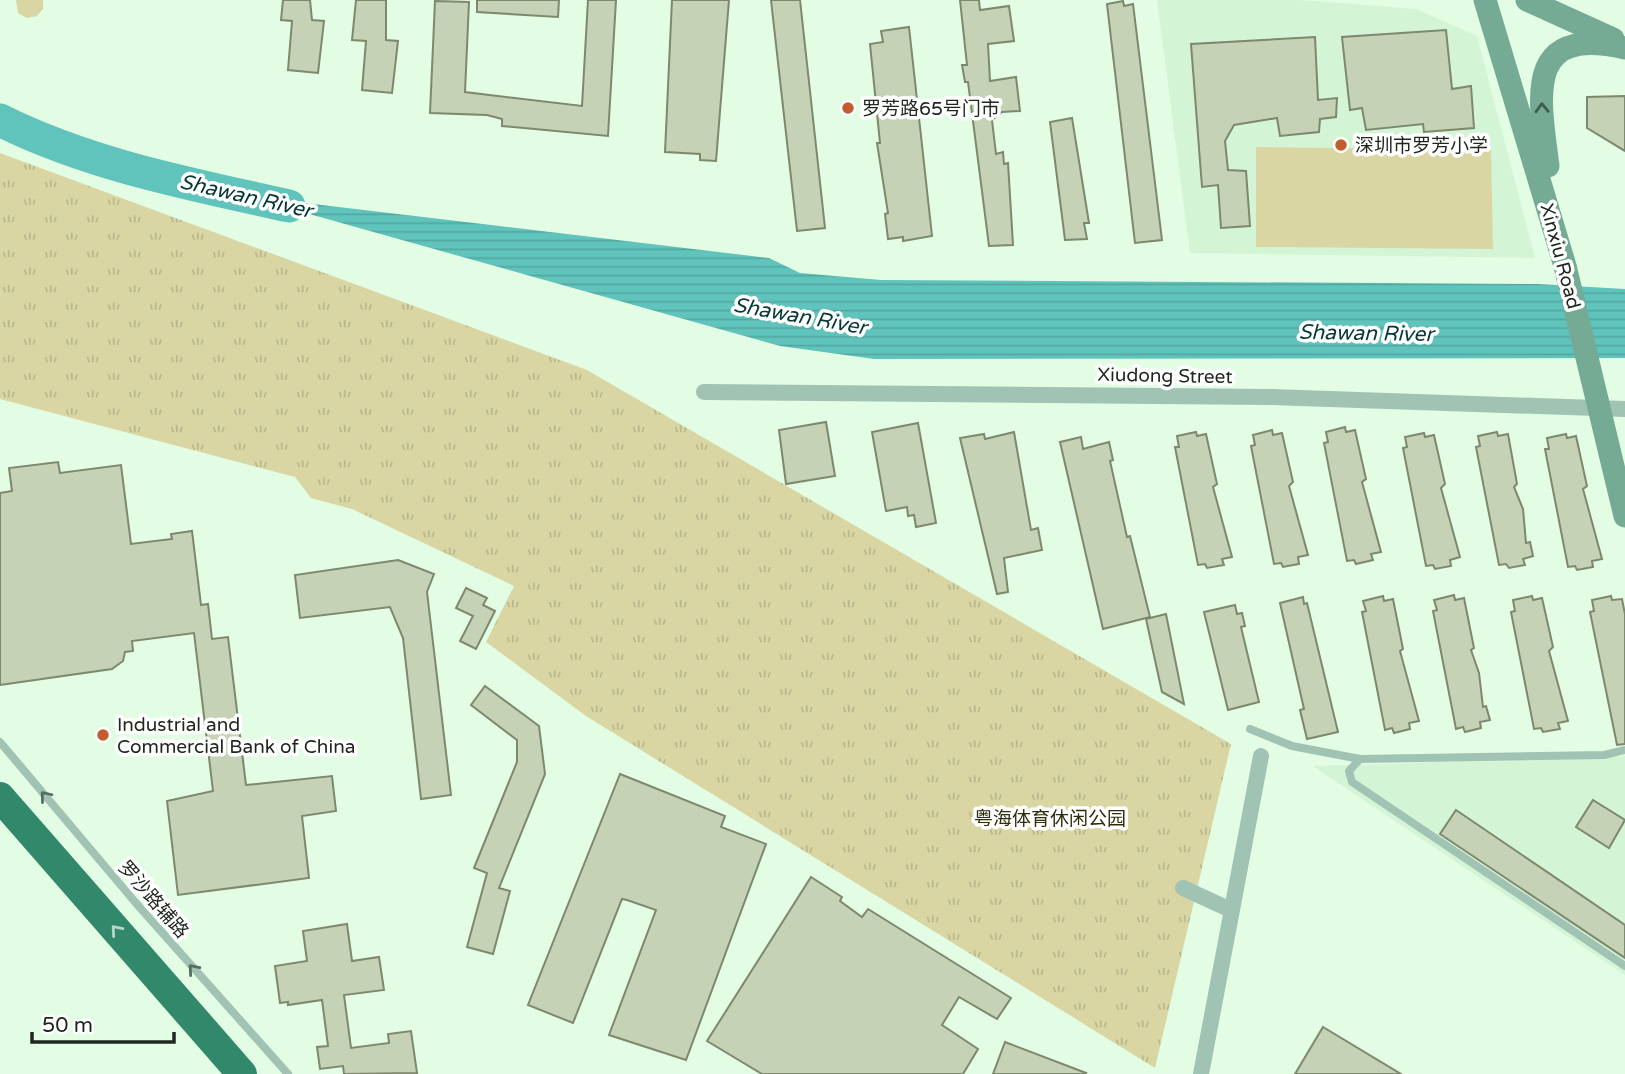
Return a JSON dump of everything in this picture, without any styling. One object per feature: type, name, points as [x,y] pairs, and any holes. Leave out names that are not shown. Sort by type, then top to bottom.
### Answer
[{"type":"highway","points":[[0,797],[242,1074]]},
{"type":"main road","name":"Xinxiu Road","points":[[1485,0],[1562,258],[1594,379],[1625,516]]},
{"type":"main road","points":[[1527,0],[1625,46]]},
{"type":"main road","points":[[1562,258],[1542,118],[1541,79],[1548,63],[1559,52],[1594,41],[1625,46]]},
{"type":"street","name":"Xiudong Street","points":[[704,392],[1271,397],[1625,409]]},
{"type":"street","points":[[1202,1074],[1261,756]]},
{"type":"street","points":[[1183,888],[1231,910]]},
{"type":"lane","points":[[1250,729],[1292,746],[1360,759],[1604,755],[1625,750]]},
{"type":"lane","name":"罗沙路辅路","points":[[0,742],[135,902],[288,1074]]},
{"type":"lane","points":[[1360,759],[1349,771],[1352,782],[1625,966]]},
{"type":"shaded area","name":"深圳市罗芳小学","points":[[1157,0],[1301,0],[1416,9],[1477,36],[1535,258],[1190,253]]},
{"type":"shaded area","points":[[1625,756],[1625,975],[1313,766]]},
{"type":"green space","points":[[16,0],[43,0],[43,9],[37,16],[27,18],[18,13]]},
{"type":"green space","points":[[1256,147],[1491,150],[1493,249],[1256,247]]},
{"type":"green space","name":"粤海体育休闲公园","points":[[0,153],[587,370],[1231,744],[1155,1068],[586,716],[486,642],[514,586],[352,509],[311,498],[295,477],[0,399]]},
{"type":"water","points":[[245,196],[769,258],[800,273],[881,280],[1538,284],[1625,289],[1625,358],[874,359],[780,346]]},
{"type":"building","points":[[283,0],[310,0],[312,20],[324,21],[318,73],[288,70],[292,21],[281,20]]},
{"type":"building","points":[[356,0],[386,0],[386,40],[398,41],[392,93],[362,90],[366,41],[352,40]]},
{"type":"building","points":[[477,0],[559,0],[558,17],[477,12]]},
{"type":"building","points":[[588,0],[616,0],[608,136],[502,126],[502,119],[487,115],[430,113],[435,1],[469,2],[465,92],[582,106]]},
{"type":"building","points":[[672,0],[729,0],[716,161],[700,160],[700,154],[665,152]]},
{"type":"building","points":[[771,0],[800,0],[825,228],[797,231]]},
{"type":"building","points":[[960,0],[979,0],[980,10],[1009,6],[1014,41],[988,44],[990,81],[1016,77],[1020,111],[1002,112],[992,120],[996,154],[1003,152],[1004,164],[1008,163],[1013,245],[989,246],[968,82],[965,82],[962,65],[967,65]]},
{"type":"building","points":[[1123,1],[1124,6],[1133,4],[1162,240],[1135,243],[1107,4]]},
{"type":"building","points":[[909,27],[932,236],[903,241],[903,237],[888,239],[885,214],[888,213],[877,143],[880,143],[870,44],[883,42],[881,31]]},
{"type":"building","points":[[1446,30],[1452,89],[1471,86],[1474,128],[1424,132],[1423,124],[1366,130],[1362,108],[1350,110],[1342,37]]},
{"type":"building","points":[[1315,37],[1318,100],[1337,98],[1336,117],[1320,119],[1319,132],[1280,136],[1277,118],[1234,125],[1225,141],[1228,170],[1246,171],[1250,226],[1221,228],[1218,185],[1202,187],[1191,44]]},
{"type":"building","points":[[1625,96],[1625,151],[1587,128],[1587,97]]},
{"type":"building","points":[[1072,118],[1089,223],[1084,223],[1087,239],[1065,240],[1050,122]]},
{"type":"building","points":[[826,422],[835,476],[786,484],[779,430]]},
{"type":"building","points":[[918,423],[936,523],[916,527],[914,515],[908,516],[907,507],[886,511],[872,432]]},
{"type":"building","points":[[1345,427],[1346,432],[1355,430],[1366,479],[1362,482],[1381,552],[1371,554],[1373,560],[1356,564],[1354,560],[1347,561],[1324,443],[1328,442],[1326,432]]},
{"type":"building","points":[[1272,430],[1273,435],[1282,433],[1293,482],[1289,486],[1308,555],[1298,557],[1299,564],[1283,567],[1281,563],[1274,564],[1251,446],[1255,445],[1253,435]]},
{"type":"building","points":[[1014,432],[1031,530],[1038,528],[1042,550],[1004,558],[1008,592],[997,594],[960,438],[984,434],[985,439]]},
{"type":"building","points":[[1196,432],[1197,436],[1206,434],[1217,484],[1213,487],[1232,557],[1222,559],[1224,565],[1207,568],[1205,564],[1198,565],[1175,447],[1179,447],[1177,436]]},
{"type":"building","points":[[1497,432],[1498,436],[1508,434],[1517,484],[1514,487],[1523,509],[1526,543],[1530,542],[1533,556],[1523,559],[1525,565],[1509,568],[1506,564],[1499,565],[1476,447],[1480,446],[1478,436]]},
{"type":"building","points":[[1424,433],[1425,437],[1434,435],[1445,484],[1441,488],[1460,557],[1450,560],[1451,566],[1435,569],[1433,565],[1426,566],[1403,448],[1407,447],[1405,437]]},
{"type":"building","points":[[1566,434],[1567,438],[1576,436],[1587,486],[1583,489],[1602,559],[1592,561],[1593,567],[1577,570],[1575,566],[1568,567],[1545,449],[1549,449],[1547,438]]},
{"type":"building","points":[[1081,437],[1083,449],[1109,442],[1113,460],[1110,461],[1127,537],[1130,536],[1150,617],[1103,629],[1060,442]]},
{"type":"building","points":[[58,462],[60,473],[121,465],[131,544],[172,539],[171,534],[192,531],[201,605],[208,604],[212,639],[228,637],[246,785],[332,776],[336,811],[302,816],[309,878],[178,895],[167,801],[213,791],[194,633],[132,641],[133,651],[125,652],[123,661],[112,669],[0,685],[0,493],[12,491],[9,468]]},
{"type":"building","points":[[398,560],[434,574],[427,592],[451,795],[421,799],[403,638],[390,607],[300,618],[295,575]]},
{"type":"building","points":[[466,588],[487,598],[483,605],[495,611],[476,649],[460,641],[473,616],[456,608]]},
{"type":"building","points":[[1454,595],[1455,600],[1464,598],[1483,707],[1486,706],[1490,720],[1480,722],[1481,728],[1465,732],[1463,727],[1456,729],[1433,611],[1437,610],[1434,600]]},
{"type":"building","points":[[1383,596],[1384,601],[1393,599],[1403,649],[1400,651],[1419,721],[1409,723],[1410,729],[1394,733],[1392,728],[1385,730],[1362,612],[1366,611],[1363,601]]},
{"type":"building","points":[[1532,596],[1533,600],[1542,598],[1553,647],[1549,651],[1568,721],[1558,723],[1560,729],[1543,732],[1541,728],[1534,729],[1511,612],[1515,611],[1513,600]]},
{"type":"building","points":[[1611,596],[1612,600],[1622,599],[1625,614],[1625,744],[1617,745],[1590,612],[1594,611],[1592,600]]},
{"type":"building","points":[[1303,597],[1304,604],[1307,603],[1338,732],[1307,739],[1300,710],[1304,709],[1280,603]]},
{"type":"building","points":[[1235,605],[1237,614],[1242,613],[1245,626],[1241,627],[1259,702],[1228,710],[1204,612]]},
{"type":"building","points":[[1166,614],[1184,704],[1162,692],[1146,619]]},
{"type":"building","points":[[485,686],[539,726],[545,774],[499,888],[510,891],[493,954],[467,947],[487,873],[474,868],[517,762],[517,740],[471,705]]},
{"type":"building","points":[[620,774],[725,816],[721,827],[766,844],[686,1060],[609,1035],[656,910],[622,899],[573,1023],[528,1005]]},
{"type":"building","points":[[1593,800],[1625,820],[1609,848],[1576,827]]},
{"type":"building","points":[[1456,810],[1625,925],[1625,958],[1440,834]]},
{"type":"building","points":[[811,877],[842,897],[840,901],[862,917],[868,909],[1011,998],[997,1019],[959,997],[942,1025],[978,1049],[963,1074],[762,1074],[707,1041]]},
{"type":"building","points":[[347,924],[352,961],[379,957],[384,990],[344,995],[351,1048],[389,1043],[388,1034],[411,1031],[417,1073],[344,1074],[343,1066],[320,1069],[317,1047],[328,1046],[322,1000],[288,1005],[288,1002],[280,1003],[275,966],[307,961],[303,931]]},
{"type":"building","points":[[1323,1027],[1401,1074],[1295,1074]]},
{"type":"building","points":[[1005,1042],[1086,1073],[993,1074]]},
{"type":"waterway","name":"Shawan River","points":[[0,120],[34,136],[105,161],[289,206]]},
{"type":"place","name":"罗芳路65号门市","points":[[848,108]]},
{"type":"place","name":"深圳市罗芳小学","points":[[1341,145]]},
{"type":"place","name":"Industrial and Commercial Bank of China","points":[[103,735]]}]
